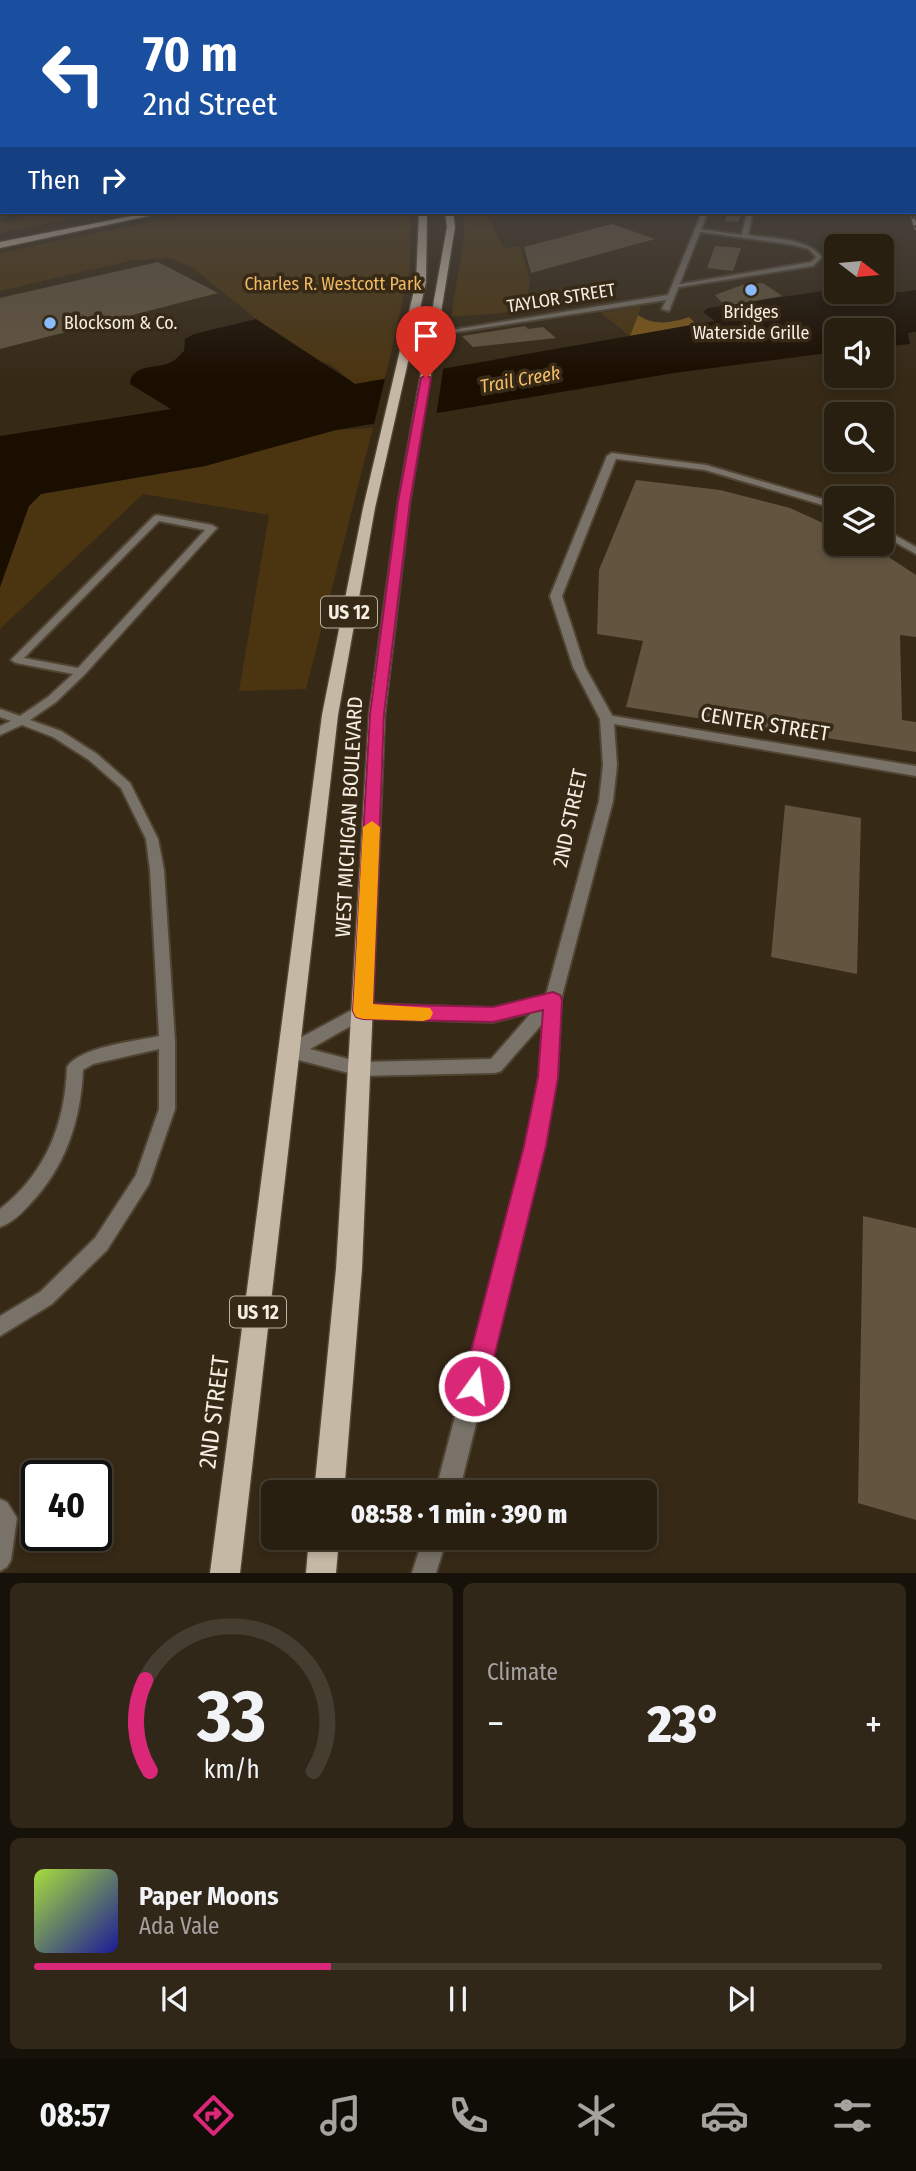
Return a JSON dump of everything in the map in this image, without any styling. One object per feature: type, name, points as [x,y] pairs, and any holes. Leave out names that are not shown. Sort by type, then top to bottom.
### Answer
[{"type":"main road","points":[[0,236],[28,230]]},
{"type":"main road","points":[[0,245],[72,230]]},
{"type":"main road","name":"WEST MICHIGAN BOULEVARD","points":[[291,1051],[330,715],[369,508],[421,282],[422,230]]},
{"type":"main road","name":"WEST MICHIGAN BOULEVARD","points":[[363,1011],[377,714],[404,502],[451,230]]},
{"type":"main road","name":"US 12","points":[[330,1480],[349,1269],[363,1011]]},
{"type":"main road","name":"2ND STREET","points":[[225,1573],[291,1051]]},
{"type":"main road","points":[[321,1573],[323,1550]]},
{"type":"street","points":[[666,309],[697,231]]},
{"type":"street","name":"TAYLOR STREET","points":[[456,330],[671,297]]},
{"type":"street","name":"2ND STREET","points":[[291,1051],[360,1069],[495,1066],[553,1000],[606,801],[610,765],[607,719],[579,667],[556,596],[612,456]]},
{"type":"street","name":"CENTER STREET","points":[[607,719],[916,771]]},
{"type":"street","points":[[291,1051],[363,1011],[493,1015],[553,1000],[548,1077],[535,1146],[450,1480]]},
{"type":"street","points":[[424,1573],[431,1550]]},
{"type":"lane","points":[[745,236],[746,230]]},
{"type":"lane","points":[[675,287],[818,261],[819,257],[811,248],[745,236],[697,231]]},
{"type":"lane","points":[[612,456],[706,468],[824,502]]},
{"type":"lane","points":[[0,731],[24,721],[55,698],[81,672],[110,641],[212,528],[157,518],[16,660],[81,672]]},
{"type":"lane","points":[[894,538],[916,551]]},
{"type":"lane","points":[[0,713],[66,740],[93,757],[126,786],[152,839],[161,903],[167,1041],[167,1109],[143,1179],[101,1244],[46,1298],[0,1327]]},
{"type":"lane","points":[[0,1219],[32,1191],[57,1156],[68,1120],[75,1067],[89,1058],[167,1041]]},
{"type":"lane","points":[[0,1509],[7,1518],[0,1560]]},
{"type":"green space","name":"Charles R. Westcott Park","points":[[109,230],[411,230],[410,269],[385,379],[355,384],[330,364],[320,362],[256,319],[193,268],[170,258],[134,260],[0,291],[0,253]]},
{"type":"green space","points":[[495,230],[504,248],[520,246],[530,279],[526,311],[451,317],[465,232]]},
{"type":"green space","points":[[641,306],[630,336],[601,313]]},
{"type":"green space","points":[[373,428],[306,689],[239,691],[269,515],[143,494],[0,629],[0,587],[29,506],[41,494],[205,466],[336,430]]},
{"type":"shaded area","points":[[638,315],[650,321],[663,322],[689,317],[696,324],[630,336]]},
{"type":"water","name":"Trail Creek","points":[[916,290],[916,332],[908,333],[910,344],[894,346],[894,318],[824,318],[824,354],[674,373],[336,430],[205,466],[41,494],[29,506],[0,587],[0,436],[171,409],[130,384],[131,378],[139,370],[173,361],[184,351],[185,339],[194,334],[256,319],[355,384],[715,321],[703,312],[708,308],[824,291],[824,304],[894,304],[894,292]]},
{"type":"pier","points":[[444,364],[436,417],[373,428],[386,375]]},
{"type":"building","points":[[587,230],[630,230],[655,239],[531,273],[524,247]]},
{"type":"building","points":[[715,246],[741,248],[733,271],[707,268]]},
{"type":"building","name":"Blocksom & Co.","points":[[158,262],[218,293],[0,349],[0,298]]},
{"type":"building","name":"Bridges Waterside Grille","points":[[763,283],[782,296],[725,306],[715,295],[742,285]]},
{"type":"building","points":[[525,326],[528,329],[543,327],[556,338],[473,347],[462,336]]},
{"type":"building","points":[[636,480],[720,490],[790,508],[824,524],[824,556],[887,556],[916,575],[916,637],[900,635],[902,720],[916,722],[916,752],[626,707],[643,641],[597,634],[599,570]]},
{"type":"building","points":[[785,805],[861,818],[857,974],[771,957]]},
{"type":"building","points":[[863,1216],[916,1228],[916,1520],[858,1503]]},
{"type":"slow traffic","points":[[372,827],[363,1011],[423,1013]]},
{"type":"place","name":"Bridges Waterside Grille","points":[[751,290]]},
{"type":"place","name":"Blocksom & Co.","points":[[50,323]]},
{"type":"route","points":[[426,378],[404,502],[377,714],[363,1011],[493,1015],[553,1000],[548,1077],[535,1146],[474,1386]]}]
